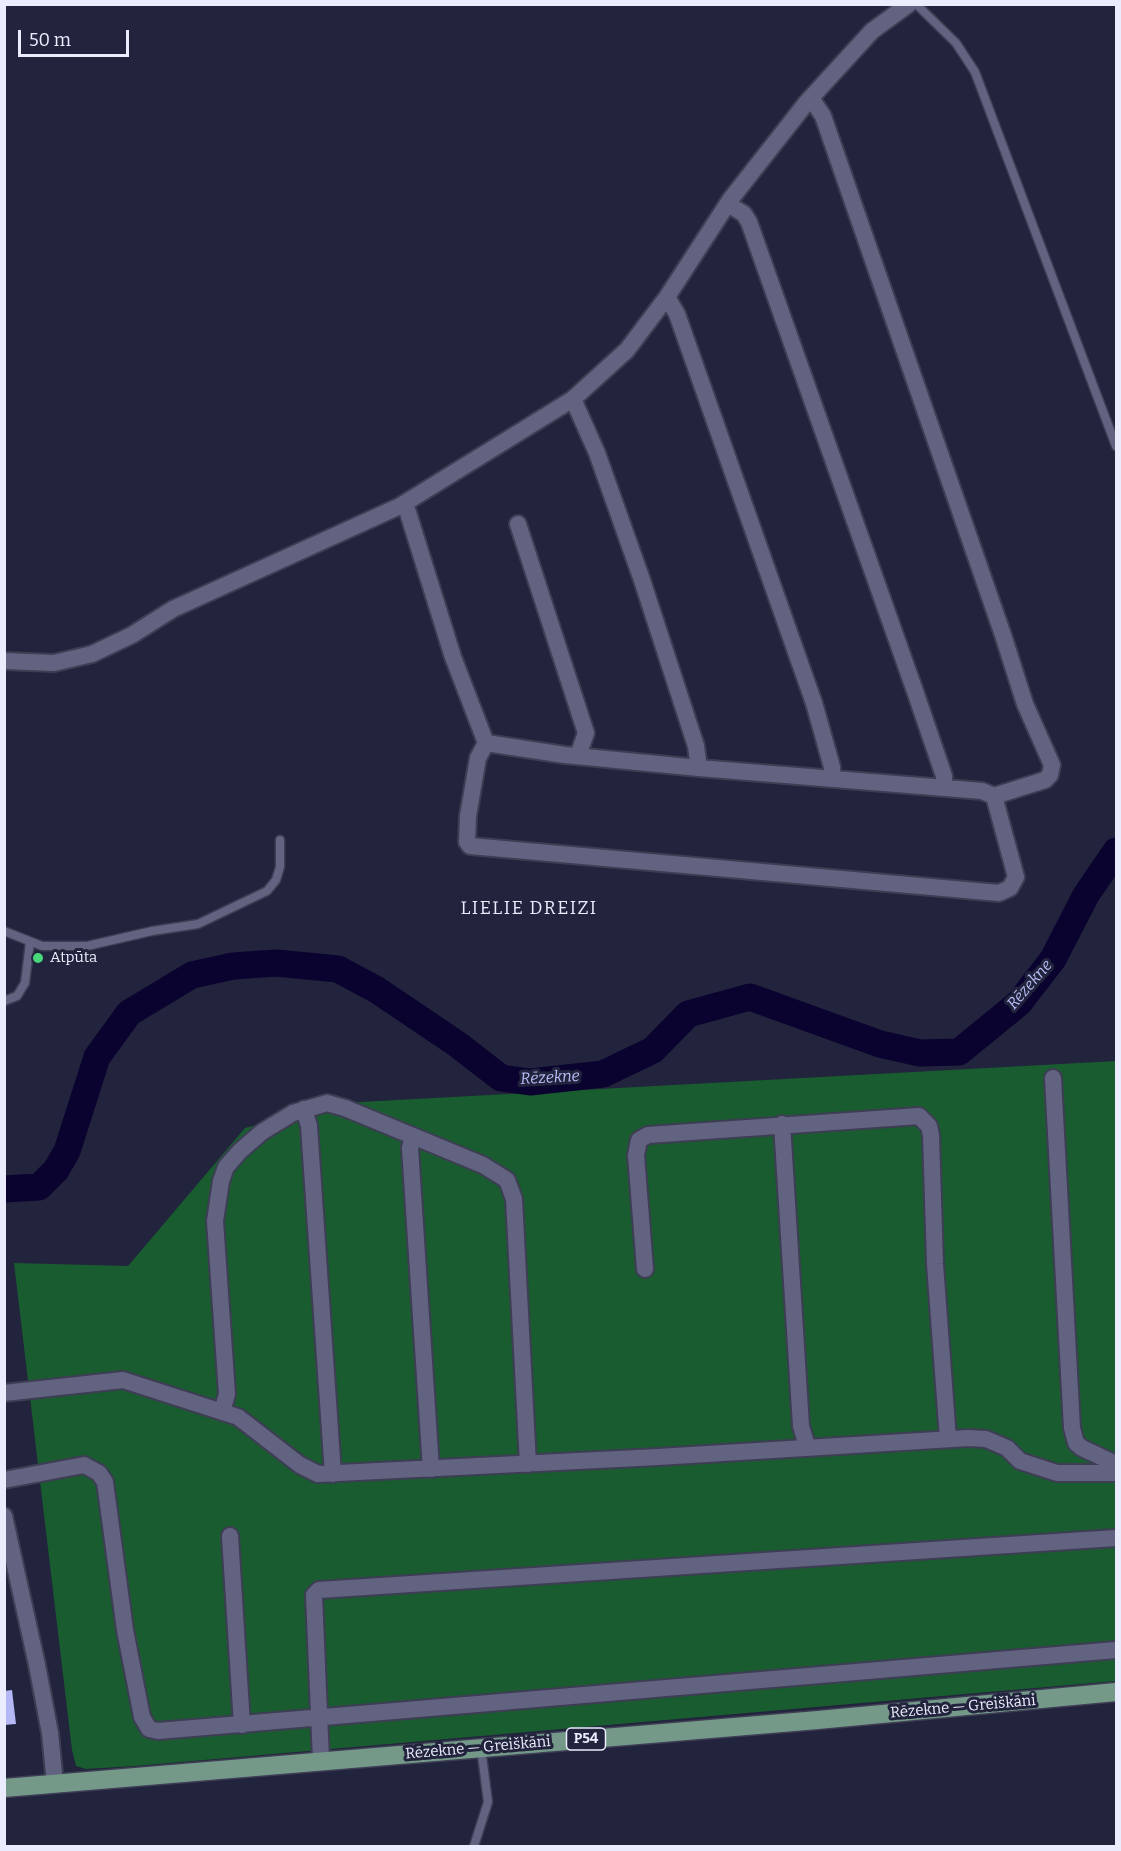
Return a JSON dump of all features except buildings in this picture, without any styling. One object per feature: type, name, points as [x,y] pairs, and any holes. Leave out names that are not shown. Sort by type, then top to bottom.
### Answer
[{"type":"main road","name":"Rēzekne — Greiškāni","points":[[55,1784],[1116,1692]]},
{"type":"main road","name":"P54","points":[[4,1788],[55,1784]]},
{"type":"street","points":[[4,661],[54,663],[92,654],[132,635],[173,609],[405,503],[573,399],[627,350],[667,297],[728,204],[811,98],[872,31],[909,4]]},
{"type":"street","points":[[486,743],[578,756],[699,768],[982,791],[994,796],[1045,780],[1050,775],[1052,765],[1025,704],[1004,634],[823,116],[811,98]]},
{"type":"street","points":[[728,204],[744,214],[749,222],[916,694],[944,776],[944,788]]},
{"type":"street","points":[[667,297],[677,314],[814,703],[832,766],[832,778]]},
{"type":"street","points":[[573,399],[597,453],[642,580],[696,746],[699,768]]},
{"type":"street","points":[[405,503],[453,657],[486,743],[478,758],[468,816],[467,842],[470,846],[999,893],[1010,888],[1016,877],[994,796]]},
{"type":"street","points":[[518,524],[586,733],[578,756]]},
{"type":"street","points":[[1053,1078],[1072,1428],[1076,1443],[1082,1448],[1116,1464]]},
{"type":"street","points":[[222,1412],[227,1394],[215,1221],[221,1181],[226,1167],[262,1132],[304,1109],[327,1103],[500,1173],[512,1189],[528,1464]]},
{"type":"street","points":[[304,1109],[309,1126],[333,1474]]},
{"type":"street","points":[[645,1269],[636,1155],[639,1140],[661,1132],[919,1116],[929,1126],[948,1439]]},
{"type":"street","points":[[782,1124],[801,1426],[807,1446]]},
{"type":"street","points":[[413,1136],[410,1148],[431,1468]]},
{"type":"street","points":[[4,1392],[123,1380],[238,1417],[300,1465],[318,1474],[948,1439],[986,1439],[1007,1448],[1020,1461],[1057,1473],[1116,1473]]},
{"type":"street","points":[[4,1480],[74,1465],[84,1465],[99,1473],[108,1493],[125,1630],[144,1724],[158,1731],[1116,1650]]},
{"type":"street","points":[[4,1516],[50,1733],[55,1784]]},
{"type":"street","points":[[230,1536],[242,1725]]},
{"type":"street","points":[[321,1760],[314,1595],[319,1590],[1116,1538]]},
{"type":"lane","points":[[916,4],[956,43],[975,72],[1116,446]]},
{"type":"lane","points":[[4,931],[42,946],[87,946],[152,931],[198,924],[267,891],[276,880],[280,840]]},
{"type":"lane","points":[[4,1001],[17,996],[25,983],[30,942]]},
{"type":"lane","points":[[474,1846],[486,1816],[488,1802],[481,1748]]},
{"type":"green space","points":[[1116,1061],[1116,1681],[135,1766],[86,1769],[76,1766],[72,1750],[14,1263],[128,1266],[245,1128],[342,1103]]},
{"type":"waterway","name":"Rēzekne","points":[[4,1189],[39,1187],[56,1170],[67,1151],[97,1057],[129,1013],[192,975],[233,966],[276,963],[338,969],[377,990],[457,1044],[501,1078],[530,1082],[603,1074],[653,1050],[688,1014],[750,997],[880,1044],[920,1053],[959,1052],[1019,1003],[1053,959],[1086,895],[1116,851]]},
{"type":"place","name":"Atpūta","points":[[38,958]]},
{"type":"district","name":"LIELIE DREIZI","points":[[529,909]]}]
